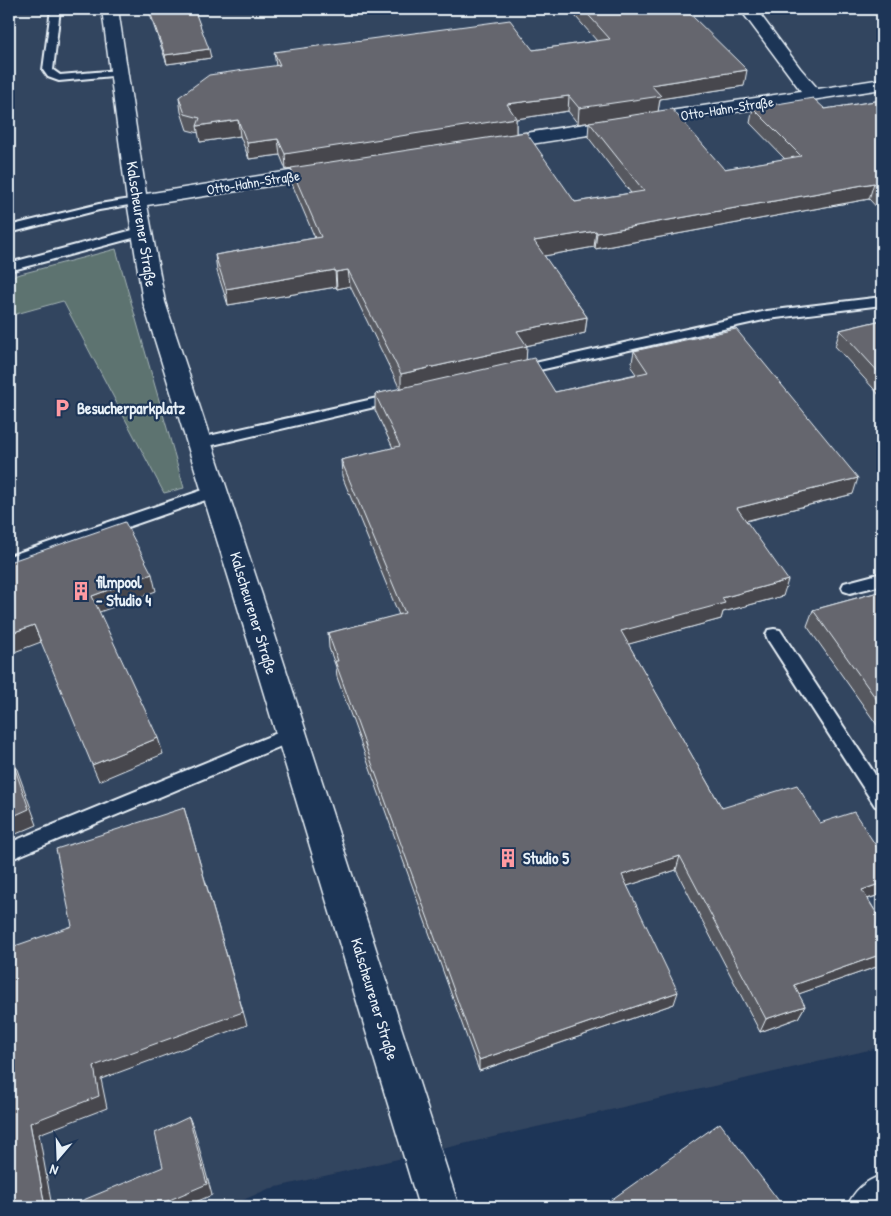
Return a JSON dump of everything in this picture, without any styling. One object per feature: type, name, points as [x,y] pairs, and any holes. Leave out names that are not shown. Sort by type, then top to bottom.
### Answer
[{"type":"street","name":"Kalscheurener Straße","points":[[110,9],[137,201],[144,231],[154,302],[292,734],[439,1207]]},
{"type":"street","points":[[748,9],[794,72],[813,94]]},
{"type":"street","name":"Otto-Hahn-Straße","points":[[479,147],[881,85]]},
{"type":"street","name":"Otto-Hahn-Straße","points":[[137,201],[343,168]]},
{"type":"street","points":[[866,1207],[882,1194]]},
{"type":"lane","points":[[55,9],[48,70],[52,75],[59,78],[119,73]]},
{"type":"lane","points":[[9,230],[99,207],[137,201]]},
{"type":"lane","points":[[9,268],[144,231]]},
{"type":"lane","points":[[502,375],[751,319],[769,313],[861,305],[882,301]]},
{"type":"lane","points":[[200,443],[406,396]]},
{"type":"lane","points":[[9,562],[215,491]]},
{"type":"lane","points":[[850,587],[882,578]]},
{"type":"lane","points":[[774,635],[882,800]]},
{"type":"lane","points":[[9,852],[292,734]]},
{"type":"shaded area","points":[[9,9],[882,9],[882,1047],[268,1189],[227,1207],[9,1207]]},
{"type":"green space","points":[[116,249],[184,488],[164,493],[63,301],[9,316],[9,277]]},
{"type":"building","points":[[149,9],[194,9],[209,49],[165,55]]},
{"type":"building","points":[[583,9],[685,9],[747,70],[651,85],[661,96],[579,108],[569,96],[507,104],[516,118],[285,154],[278,139],[247,143],[238,120],[197,126],[200,118],[185,114],[179,97],[209,75],[280,65],[274,52],[510,20],[533,50],[610,39]]},
{"type":"building","points":[[813,98],[825,109],[882,100],[882,192],[874,183],[597,233],[596,231],[534,241],[587,317],[517,331],[527,346],[401,374],[348,270],[336,272],[335,270],[226,289],[215,255],[321,237],[291,168],[526,132],[575,202],[644,191],[589,122],[672,109],[724,169],[801,156],[753,108]]},
{"type":"building","points":[[882,320],[882,376],[840,330]]},
{"type":"building","points":[[736,329],[858,478],[737,508],[788,580],[722,598],[725,603],[621,631],[722,808],[797,785],[820,823],[854,812],[882,855],[882,883],[862,890],[882,922],[882,954],[794,985],[805,1006],[766,1019],[680,856],[622,875],[678,992],[479,1060],[335,661],[338,661],[328,633],[405,613],[341,460],[400,446],[375,394],[534,358],[555,392],[648,372],[634,351]]},
{"type":"building","points":[[125,522],[152,574],[92,596],[158,738],[92,765],[34,625],[9,634],[9,562]]},
{"type":"building","points":[[882,591],[882,707],[813,610]]},
{"type":"building","points":[[9,752],[29,809],[9,818]]},
{"type":"building","points":[[184,808],[243,1012],[94,1066],[99,1096],[30,1123],[45,1207],[9,1207],[9,948],[72,926],[56,849]]},
{"type":"building","points":[[189,1117],[207,1184],[153,1207],[56,1207],[67,1203],[69,1206],[163,1167],[155,1133]]},
{"type":"building","points":[[720,1123],[782,1205],[779,1207],[601,1207]]},
{"type":"place","name":"Besucherparkplatz","points":[[62,408]]},
{"type":"place","name":"filmpool - Studio 4","points":[[81,591]]},
{"type":"place","name":"Studio 5","points":[[508,858]]}]
